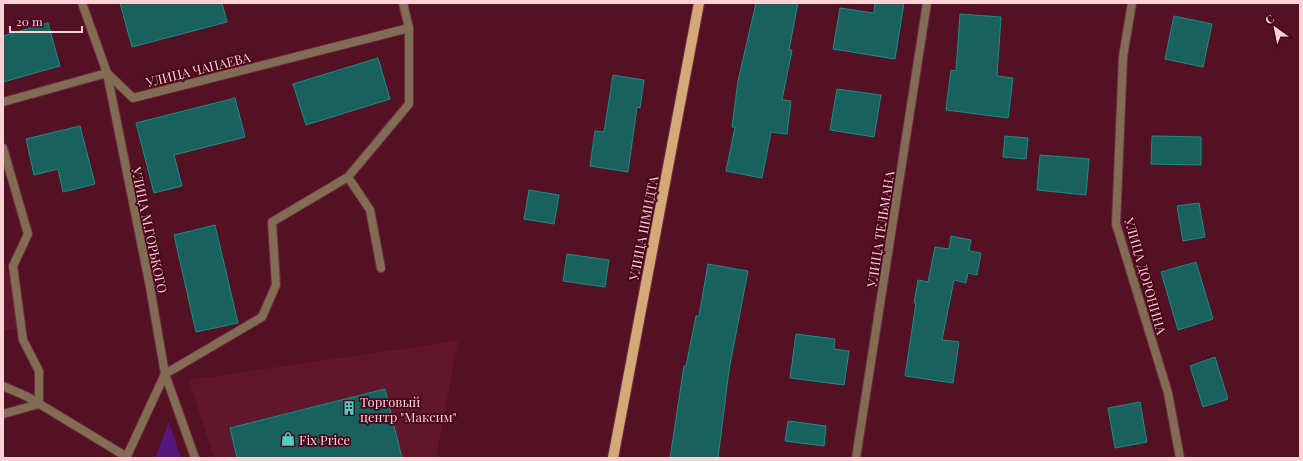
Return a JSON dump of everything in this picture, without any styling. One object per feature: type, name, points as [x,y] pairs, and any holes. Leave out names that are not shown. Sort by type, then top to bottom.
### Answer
[{"type":"main road","name":"УЛИЦА ШМИДТА","points":[[613,458],[699,3]]},
{"type":"street","name":"УЛИЦА М.ГОРЬКОГО","points":[[82,3],[107,73],[150,286],[165,374],[195,458]]},
{"type":"street","points":[[3,386],[39,404],[126,457],[165,374],[262,317],[276,285],[272,222],[348,177],[409,104],[409,28],[402,3]]},
{"type":"street","name":"УЛИЦА ТЕЛЬМАНА","points":[[856,458],[927,3]]},
{"type":"street","name":"УЛИЦА ДОРОНИНА","points":[[1132,3],[1123,57],[1116,224],[1168,393],[1180,458]]},
{"type":"street","name":"УЛИЦА ЧАПАЕВА","points":[[107,73],[133,98],[409,28]]},
{"type":"street","points":[[3,102],[107,73]]},
{"type":"street","points":[[3,148],[28,234],[13,266],[23,340],[39,371],[39,404]]},
{"type":"street","points":[[348,177],[370,210],[382,268]]},
{"type":"street","points":[[3,414],[39,404]]},
{"type":"shaded area","points":[[6,264],[20,328],[3,331],[3,265]]},
{"type":"shaded area","points":[[458,341],[436,458],[214,458],[189,380]]},
{"type":"shaded area","points":[[169,422],[181,458],[155,458]]},
{"type":"building","points":[[120,3],[222,3],[227,22],[132,47]]},
{"type":"building","points":[[756,3],[798,3],[789,50],[792,50],[782,100],[791,101],[787,134],[771,132],[762,178],[726,171],[735,127],[732,127],[738,81]]},
{"type":"building","points":[[875,3],[904,3],[895,59],[833,49],[840,8],[874,13]]},
{"type":"building","points":[[960,14],[1001,17],[997,76],[1013,78],[1008,118],[946,110],[951,70],[956,71]]},
{"type":"building","points":[[1174,16],[1212,24],[1203,67],[1165,59]]},
{"type":"building","points":[[48,23],[60,66],[3,82],[3,36]]},
{"type":"building","points":[[378,58],[390,99],[306,125],[293,84]]},
{"type":"building","points":[[613,75],[644,80],[640,108],[637,107],[628,172],[590,166],[595,131],[604,132]]},
{"type":"building","points":[[837,89],[881,95],[874,137],[830,130]]},
{"type":"building","points":[[235,98],[245,137],[174,155],[182,186],[154,193],[136,123]]},
{"type":"building","points":[[80,126],[95,184],[63,192],[58,169],[34,175],[26,139]]},
{"type":"building","points":[[1005,136],[1028,138],[1026,159],[1003,157]]},
{"type":"building","points":[[1152,136],[1201,137],[1201,165],[1151,164]]},
{"type":"building","points":[[1040,155],[1089,159],[1086,195],[1037,190]]},
{"type":"building","points":[[529,190],[559,195],[554,224],[524,219]]},
{"type":"building","points":[[1199,203],[1205,237],[1183,241],[1177,206]]},
{"type":"building","points":[[215,225],[238,323],[196,332],[174,235]]},
{"type":"building","points":[[951,236],[971,240],[969,251],[981,253],[977,275],[968,273],[966,283],[954,280],[942,340],[959,342],[953,383],[905,376],[918,280],[928,282],[935,247],[949,249]]},
{"type":"building","points":[[567,254],[609,260],[605,287],[563,281]]},
{"type":"building","points":[[1196,262],[1213,319],[1178,330],[1161,272]]},
{"type":"building","points":[[708,264],[748,271],[729,370],[718,458],[670,458],[684,366],[686,366],[696,316],[699,316]]},
{"type":"building","points":[[796,334],[835,339],[834,349],[849,351],[844,385],[790,378]]},
{"type":"building","points":[[1215,357],[1228,399],[1203,407],[1190,366]]},
{"type":"building","name":"Торговый центр \"Максим\"","points":[[385,389],[402,458],[237,458],[230,428]]},
{"type":"building","points":[[1140,402],[1147,442],[1115,448],[1108,408]]},
{"type":"building","points":[[788,421],[826,426],[824,446],[785,441]]},
{"type":"place","name":"Торговый центр \"Максим\"","points":[[349,408]]},
{"type":"place","name":"Fix Price","points":[[288,439]]}]
